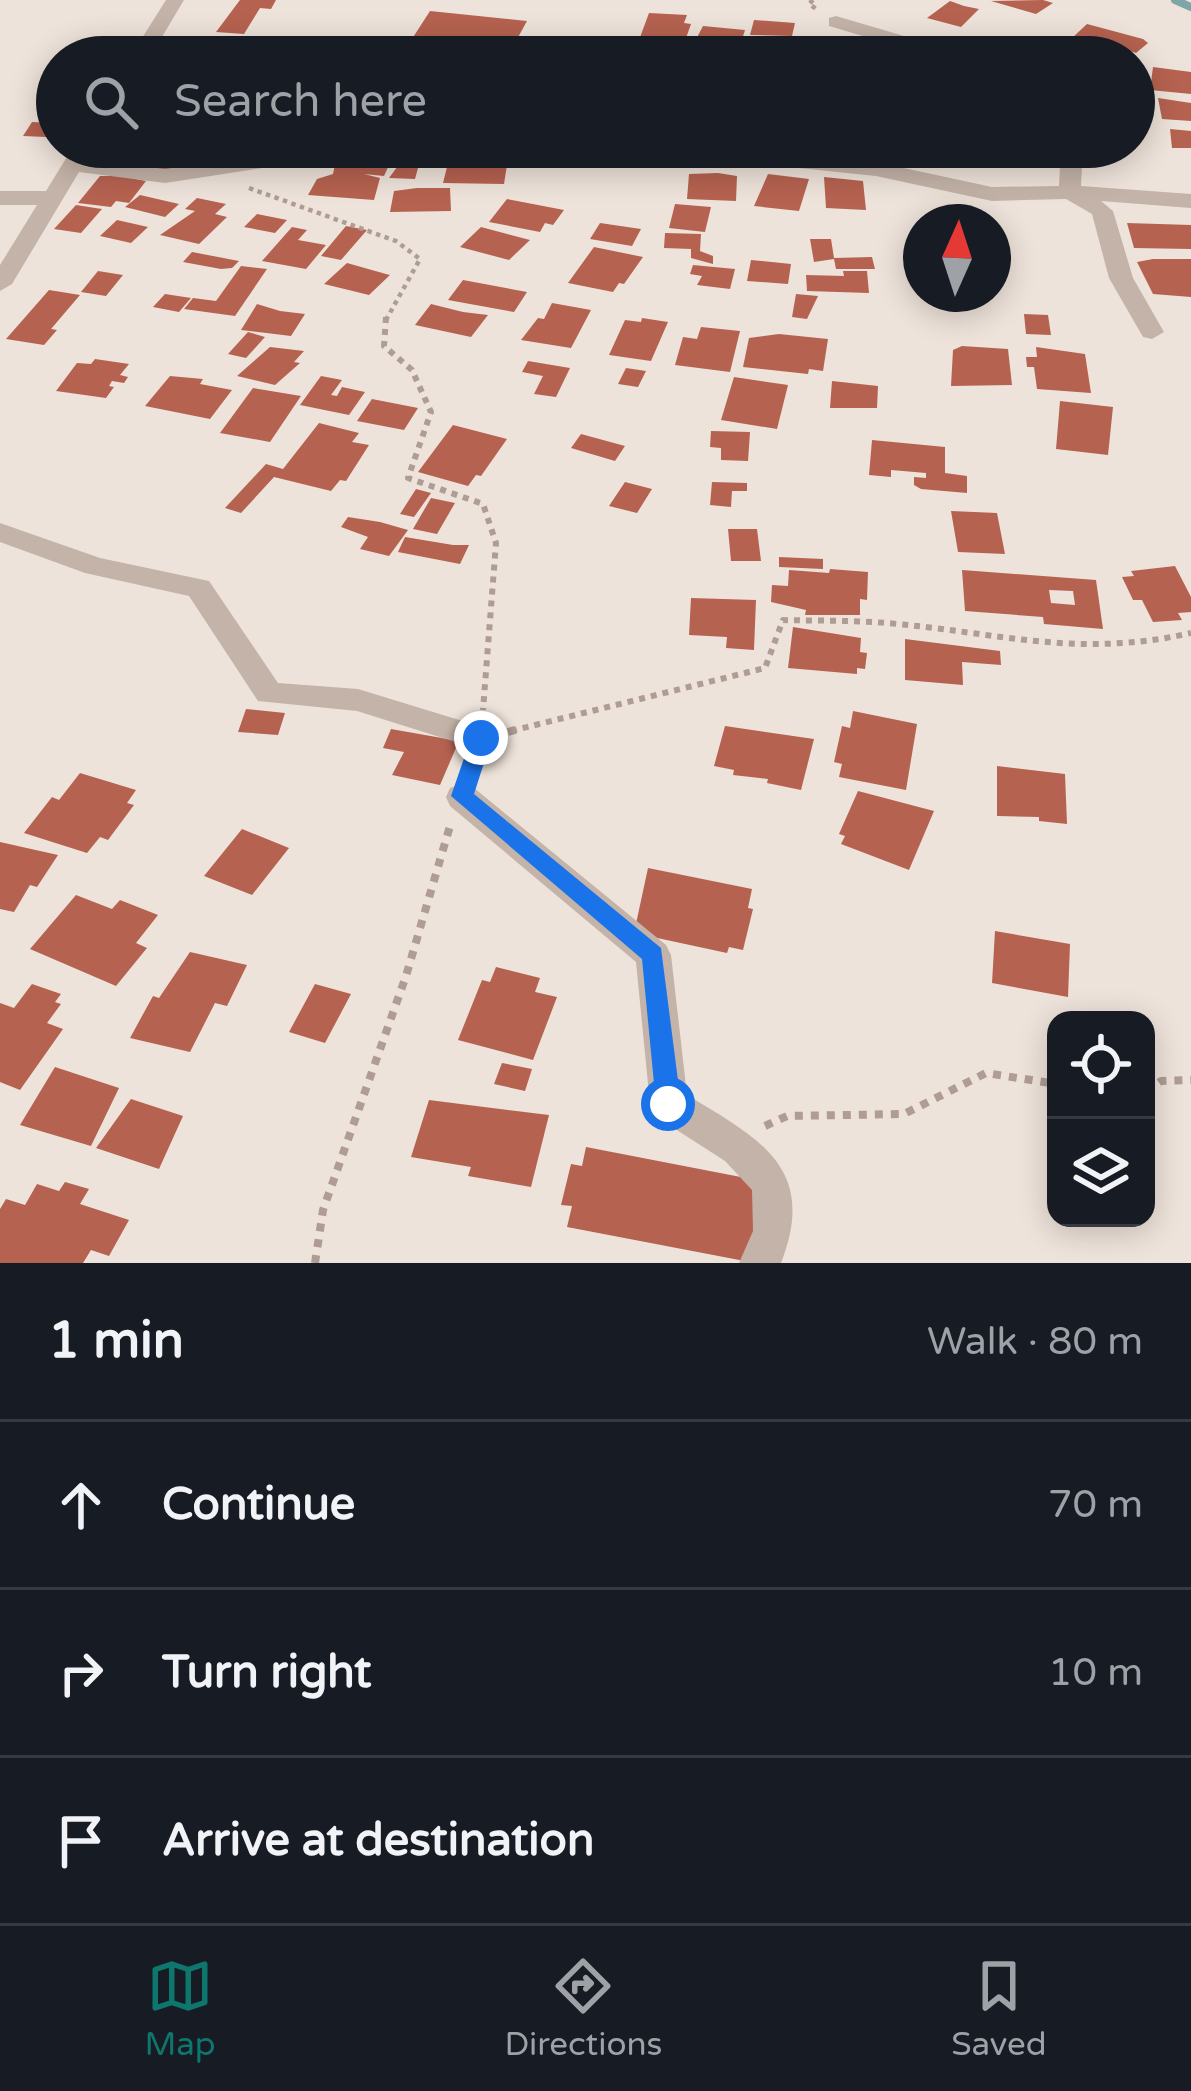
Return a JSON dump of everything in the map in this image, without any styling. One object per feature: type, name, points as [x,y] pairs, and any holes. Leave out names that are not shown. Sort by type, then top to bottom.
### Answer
[{"type":"street","points":[[153,36],[175,0]]},
{"type":"street","points":[[836,22],[883,36]]},
{"type":"street","points":[[0,284],[72,168]]},
{"type":"street","points":[[131,168],[165,176],[220,168]]},
{"type":"street","points":[[866,168],[992,194],[1070,192],[1191,201]]},
{"type":"street","points":[[1070,192],[1071,168]]},
{"type":"street","points":[[1070,192],[1102,211],[1121,278],[1152,332]]},
{"type":"street","points":[[0,198],[53,198]]},
{"type":"street","points":[[0,532],[95,566],[200,588],[269,693],[358,700],[481,738]]},
{"type":"street","points":[[462,796],[653,955],[668,1104],[759,1161],[776,1203],[776,1233],[760,1263]]},
{"type":"path","points":[[207,170],[396,241],[420,259],[386,314],[384,346],[412,370],[430,412],[408,478],[483,504],[496,543],[481,738],[610,710],[765,668],[783,620],[887,623],[1042,644],[1142,644],[1191,632]]},
{"type":"path","points":[[315,1263],[322,1210],[406,976],[443,844],[462,796]]},
{"type":"path","points":[[728,1142],[787,1116],[904,1114],[986,1073],[1047,1083]]},
{"type":"path","points":[[1155,1086],[1191,1080]]},
{"type":"building","points":[[240,0],[276,0],[271,9],[260,8],[244,34],[216,32]]},
{"type":"building","points":[[950,1],[979,9],[961,27],[927,18]]},
{"type":"building","points":[[991,1],[1053,3],[1036,14]]},
{"type":"building","points":[[430,11],[527,21],[519,36],[414,36]]},
{"type":"building","points":[[649,13],[687,15],[684,23],[691,24],[687,36],[640,36]]},
{"type":"building","points":[[754,20],[795,23],[792,36],[750,35]]},
{"type":"building","points":[[1087,24],[1132,36],[1074,36]]},
{"type":"building","points":[[703,26],[745,30],[743,36],[698,36]]},
{"type":"building","points":[[1155,67],[1191,72],[1191,94],[1155,90]]},
{"type":"building","points":[[1158,98],[1191,103],[1191,121],[1162,119]]},
{"type":"building","points":[[32,122],[36,122],[36,137],[23,136]]},
{"type":"building","points":[[1170,129],[1191,131],[1191,148],[1172,148]]},
{"type":"building","points":[[334,168],[388,168],[384,176],[364,174],[380,178],[374,200],[308,195],[317,179],[333,174]]},
{"type":"building","points":[[396,168],[418,168],[415,179],[389,178]]},
{"type":"building","points":[[447,168],[507,168],[504,184],[443,183]]},
{"type":"building","points":[[689,174],[737,176],[736,201],[687,199]]},
{"type":"building","points":[[768,174],[809,179],[799,211],[754,206]]},
{"type":"building","points":[[100,176],[146,181],[129,203],[116,201],[111,207],[78,203]]},
{"type":"building","points":[[824,177],[863,181],[866,210],[826,208]]},
{"type":"building","points":[[450,188],[451,211],[390,212],[394,191]]},
{"type":"building","points":[[140,195],[179,204],[165,217],[125,207]]},
{"type":"building","points":[[197,198],[226,204],[215,214],[227,217],[199,244],[160,235],[195,211],[185,209]]},
{"type":"building","points":[[507,199],[564,210],[553,225],[545,223],[540,232],[489,222]]},
{"type":"building","points":[[675,204],[711,207],[705,232],[669,228]]},
{"type":"building","points":[[76,205],[102,209],[81,233],[54,229]]},
{"type":"building","points":[[257,214],[287,220],[275,233],[244,227]]},
{"type":"building","points":[[117,220],[148,227],[131,243],[100,236]]},
{"type":"building","points":[[600,223],[641,229],[632,246],[590,239]]},
{"type":"building","points":[[1127,223],[1191,225],[1191,249],[1134,248]]},
{"type":"building","points":[[346,226],[367,230],[341,260],[321,256]]},
{"type":"building","points":[[292,227],[307,230],[298,240],[326,245],[306,269],[262,261]]},
{"type":"building","points":[[481,227],[530,240],[509,260],[460,247]]},
{"type":"building","points":[[665,233],[701,234],[700,251],[713,256],[713,264],[691,258],[691,249],[664,248]]},
{"type":"building","points":[[810,239],[831,239],[834,258],[872,257],[875,269],[836,269],[834,259],[814,262]]},
{"type":"building","points":[[594,247],[643,257],[613,292],[568,283]]},
{"type":"building","points":[[192,252],[239,261],[221,269],[183,262]]},
{"type":"building","points":[[1191,259],[1191,297],[1153,294],[1137,262]]},
{"type":"building","points":[[751,260],[791,264],[788,284],[747,281]]},
{"type":"building","points":[[347,263],[390,275],[369,295],[324,284]]},
{"type":"building","points":[[693,265],[735,269],[730,289],[697,285],[702,276],[690,274]]},
{"type":"building","points":[[241,266],[267,269],[235,316],[184,309],[193,298],[216,301]]},
{"type":"building","points":[[98,271],[123,275],[106,296],[81,292]]},
{"type":"building","points":[[843,271],[867,271],[869,293],[807,291],[806,275],[844,276]]},
{"type":"building","points":[[463,280],[527,292],[514,312],[448,300]]},
{"type":"building","points":[[49,290],[80,295],[51,329],[57,330],[44,345],[6,339]]},
{"type":"building","points":[[165,294],[191,298],[179,312],[153,307]]},
{"type":"building","points":[[796,294],[818,296],[807,319],[792,317]]},
{"type":"building","points":[[552,303],[591,310],[571,348],[521,340],[538,318],[544,319]]},
{"type":"building","points":[[257,304],[305,314],[291,336],[241,330]]},
{"type":"building","points":[[431,304],[488,315],[471,337],[415,325]]},
{"type":"building","points":[[1024,314],[1048,315],[1051,335],[1026,334]]},
{"type":"building","points":[[642,318],[668,322],[651,361],[609,355],[625,320],[641,322]]},
{"type":"building","points":[[701,327],[740,331],[730,372],[675,365],[683,337],[697,339]]},
{"type":"building","points":[[248,332],[265,337],[246,358],[228,354]]},
{"type":"building","points":[[779,334],[828,339],[823,371],[809,369],[808,374],[743,367],[749,338]]},
{"type":"building","points":[[962,346],[1008,349],[1012,385],[951,386],[953,350]]},
{"type":"building","points":[[270,347],[304,351],[294,362],[300,363],[275,385],[237,376]]},
{"type":"building","points":[[1036,347],[1085,354],[1091,393],[1037,389],[1034,367],[1027,367],[1026,357],[1037,357]]},
{"type":"building","points":[[95,359],[129,364],[120,375],[128,377],[124,383],[112,381],[109,386],[114,387],[106,398],[56,391],[77,363],[91,364]]},
{"type":"building","points":[[528,361],[570,368],[556,397],[534,394],[543,376],[522,372]]},
{"type":"building","points":[[626,368],[646,371],[638,387],[618,384]]},
{"type":"building","points":[[170,376],[203,379],[200,384],[232,390],[210,419],[145,406]]},
{"type":"building","points":[[321,376],[342,380],[331,395],[337,396],[342,387],[365,392],[349,415],[300,405]]},
{"type":"building","points":[[734,377],[788,385],[777,429],[721,420]]},
{"type":"building","points":[[832,381],[878,386],[877,408],[830,408]]},
{"type":"building","points":[[253,388],[301,396],[270,442],[220,433]]},
{"type":"building","points":[[372,399],[418,408],[404,430],[357,421]]},
{"type":"building","points":[[1060,401],[1113,407],[1108,455],[1056,449]]},
{"type":"building","points":[[319,423],[359,433],[352,442],[369,445],[346,481],[340,480],[331,491],[274,477],[241,513],[225,508],[266,464],[283,469]]},
{"type":"building","points":[[453,425],[507,439],[481,476],[476,475],[468,486],[418,472]]},
{"type":"building","points":[[711,431],[750,432],[748,461],[721,460],[721,448],[710,447]]},
{"type":"building","points":[[581,434],[625,446],[615,461],[571,448]]},
{"type":"building","points":[[872,440],[945,447],[945,473],[967,476],[967,493],[914,485],[914,477],[926,478],[926,473],[891,470],[891,477],[869,475]]},
{"type":"building","points":[[625,482],[652,489],[637,513],[609,506]]},
{"type":"building","points":[[712,482],[747,483],[747,491],[732,491],[731,507],[710,505]]},
{"type":"building","points":[[416,489],[431,493],[414,517],[400,514]]},
{"type":"building","points":[[431,498],[455,503],[437,534],[413,529]]},
{"type":"building","points":[[951,511],[997,513],[1005,554],[958,552]]},
{"type":"building","points":[[348,517],[408,530],[389,556],[360,549],[368,537],[341,527]]},
{"type":"building","points":[[728,529],[757,529],[761,561],[731,561]]},
{"type":"building","points":[[405,537],[469,545],[460,564],[398,552]]},
{"type":"building","points":[[779,557],[823,559],[823,569],[779,567]]},
{"type":"building","points":[[1175,566],[1191,597],[1191,612],[1178,613],[1182,620],[1153,622],[1142,600],[1133,600],[1122,577],[1134,576],[1131,571]]},
{"type":"building","points":[[830,569],[868,572],[867,600],[860,599],[860,615],[805,615],[806,610],[771,602],[772,585],[788,586],[789,570],[829,573]]},
{"type":"building","points":[[962,570],[1096,580],[1103,629],[1044,624],[1043,617],[965,611]],"holes":[[[1049,590],[1073,591],[1075,605],[1051,603]]]},
{"type":"building","points":[[691,598],[756,600],[754,650],[726,648],[727,637],[689,635]]},
{"type":"building","points":[[793,627],[861,638],[860,652],[867,653],[865,669],[857,668],[857,674],[788,668]]},
{"type":"building","points":[[905,639],[1000,651],[1001,665],[962,662],[963,685],[905,680]]},
{"type":"building","points":[[246,709],[285,713],[278,735],[238,732]]},
{"type":"building","points":[[853,711],[917,724],[906,790],[839,777],[842,764],[834,762],[842,726],[850,728]]},
{"type":"building","points":[[725,726],[814,739],[801,790],[767,783],[768,779],[733,775],[734,770],[714,766]]},
{"type":"building","points":[[391,729],[459,741],[440,785],[392,775],[404,752],[383,748]]},
{"type":"building","points":[[997,766],[1065,774],[1067,824],[1039,821],[1039,817],[997,816]]},
{"type":"building","points":[[80,773],[136,790],[127,803],[134,805],[108,840],[100,837],[87,853],[24,833],[52,797],[59,800]]},
{"type":"building","points":[[858,791],[934,811],[909,870],[841,844],[845,836],[839,834]]},
{"type":"building","points":[[242,829],[289,848],[252,895],[204,876]]},
{"type":"building","points":[[0,842],[58,855],[37,887],[30,885],[14,912],[0,909]]},
{"type":"building","points":[[648,868],[752,889],[748,908],[753,909],[743,950],[729,947],[727,953],[634,933]]},
{"type":"building","points":[[76,895],[112,909],[120,900],[158,915],[136,943],[147,948],[116,986],[30,949]]},
{"type":"building","points":[[995,931],[1070,944],[1068,997],[992,983]]},
{"type":"building","points":[[190,952],[247,965],[227,1006],[215,1003],[190,1052],[130,1038],[153,996],[159,998]]},
{"type":"building","points":[[496,967],[540,978],[535,992],[557,997],[533,1060],[458,1040],[482,980],[490,982]]},
{"type":"building","points":[[32,984],[61,994],[55,1002],[61,1004],[47,1023],[63,1029],[20,1090],[0,1082],[0,1003],[14,1008]]},
{"type":"building","points":[[315,984],[351,994],[325,1043],[289,1032]]},
{"type":"building","points":[[502,1063],[532,1069],[525,1091],[494,1084]]},
{"type":"building","points":[[55,1067],[119,1088],[91,1146],[20,1125]]},
{"type":"building","points":[[131,1099],[183,1116],[159,1169],[96,1148]]},
{"type":"building","points":[[429,1100],[549,1115],[531,1187],[468,1176],[471,1167],[411,1157]]},
{"type":"building","points":[[586,1147],[767,1182],[755,1263],[567,1227],[572,1206],[561,1205],[571,1164],[582,1166]]},
{"type":"building","points":[[65,1182],[89,1189],[80,1204],[129,1220],[109,1256],[91,1250],[83,1263],[0,1263],[0,1209],[6,1199],[25,1205],[37,1184],[59,1191]]},
{"type":"waterway","points":[[1175,0],[1191,7]]},
{"type":"route","points":[[481,738],[462,796],[653,955],[668,1104]]}]
